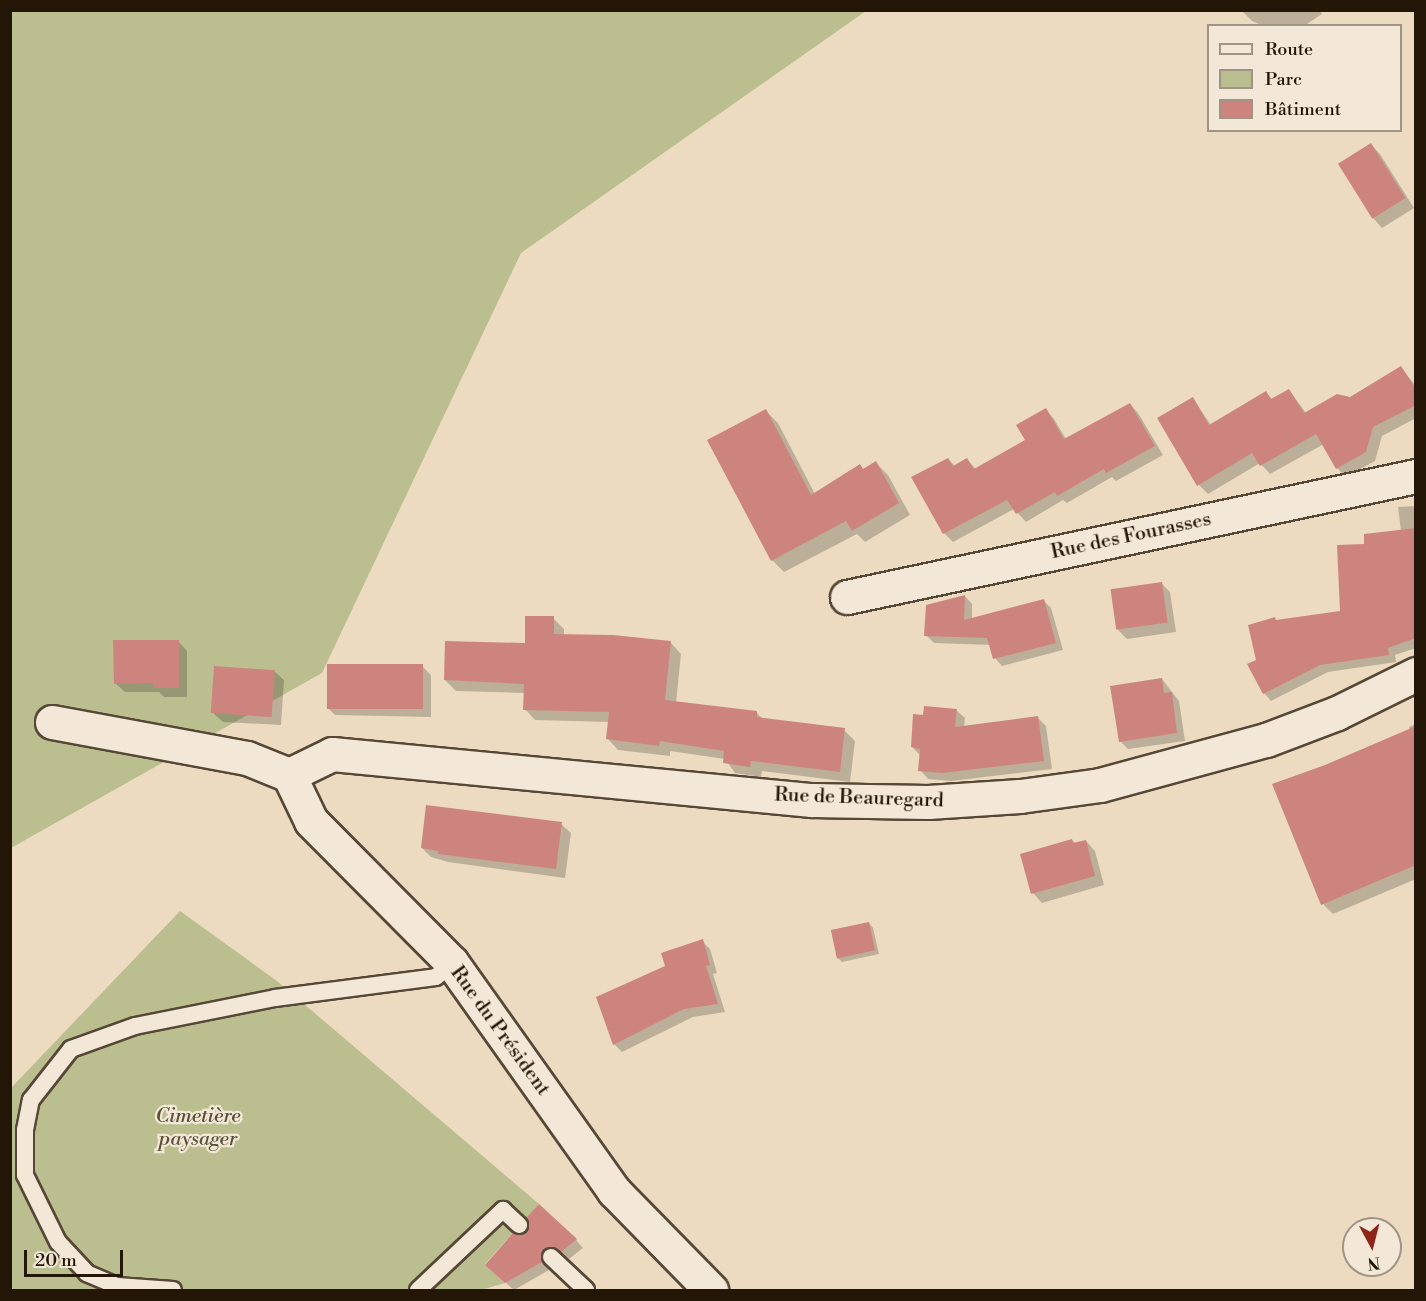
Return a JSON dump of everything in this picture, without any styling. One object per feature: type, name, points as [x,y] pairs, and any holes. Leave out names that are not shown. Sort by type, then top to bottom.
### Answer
[{"type":"street","name":"Rue des Fourasses","points":[[847,597],[1416,476]]},
{"type":"street","name":"Rue de Beauregard","points":[[289,775],[332,754],[812,800],[928,802],[1020,796],[1100,785],[1266,740],[1337,713],[1416,674]]},
{"type":"street","points":[[52,722],[247,758],[289,775]]},
{"type":"street","name":"Rue du Président","points":[[289,775],[311,821],[452,963],[614,1191],[711,1290]]},
{"type":"lane","points":[[173,1290],[117,1287],[87,1272],[58,1242],[25,1175],[25,1130],[32,1100],[71,1049],[135,1026],[275,998],[436,977],[452,963]]},
{"type":"lane","points":[[418,1290],[503,1210],[519,1226]]},
{"type":"lane","points":[[552,1257],[586,1290]]},
{"type":"green space","points":[[11,11],[866,11],[521,253],[322,673],[11,848]]},
{"type":"green space","name":"Cimetière paysager","points":[[180,911],[277,981],[539,1204],[485,1264],[505,1283],[481,1290],[11,1290],[10,1089]]},
{"type":"building","points":[[1371,143],[1405,198],[1372,219],[1338,164]]},
{"type":"building","points":[[1401,366],[1416,389],[1416,405],[1373,427],[1366,452],[1336,469],[1316,434],[1260,466],[1252,453],[1197,486],[1157,418],[1193,397],[1209,425],[1266,391],[1271,399],[1289,389],[1304,413],[1337,394],[1350,397]]},
{"type":"building","points":[[1130,403],[1155,446],[1106,473],[1104,469],[1057,496],[1055,492],[1016,514],[1007,500],[943,534],[911,477],[948,458],[953,466],[967,458],[974,469],[1025,440],[1016,425],[1046,408],[1064,439]]},
{"type":"building","points":[[766,409],[811,495],[860,464],[863,469],[876,461],[899,503],[852,531],[846,521],[771,561],[707,440]]},
{"type":"building","points":[[1416,528],[1416,638],[1388,648],[1389,655],[1320,665],[1263,694],[1247,664],[1256,660],[1248,625],[1275,617],[1276,620],[1340,611],[1337,545],[1364,544],[1364,534]]},
{"type":"building","points":[[1162,582],[1168,623],[1116,630],[1111,589]]},
{"type":"building","points":[[965,595],[964,620],[1044,599],[1056,643],[993,659],[987,638],[924,636],[926,605]]},
{"type":"building","points":[[525,616],[554,616],[554,634],[613,635],[671,641],[665,700],[757,711],[757,717],[845,728],[840,772],[751,761],[750,767],[723,763],[724,751],[660,741],[659,746],[606,739],[609,712],[523,710],[524,684],[444,680],[445,641],[525,643]]},
{"type":"building","points":[[113,640],[179,640],[179,688],[153,688],[153,683],[114,684]]},
{"type":"building","points":[[327,664],[423,664],[423,709],[327,709]]},
{"type":"building","points":[[214,666],[275,670],[272,717],[211,713]]},
{"type":"building","points":[[1162,678],[1164,693],[1172,692],[1177,733],[1119,742],[1110,686]]},
{"type":"building","points":[[924,706],[957,709],[955,727],[1038,716],[1044,761],[942,773],[918,771],[920,749],[911,747],[913,714],[923,715]]},
{"type":"building","points":[[1416,726],[1416,865],[1321,905],[1272,784],[1325,765]]},
{"type":"building","points":[[426,805],[562,822],[556,869],[438,854],[438,851],[421,848]]},
{"type":"building","points":[[1072,839],[1073,843],[1086,840],[1095,876],[1031,894],[1020,854]]},
{"type":"building","points":[[869,922],[875,950],[837,958],[831,930]]},
{"type":"building","points":[[703,939],[710,965],[706,966],[718,1004],[684,1009],[613,1045],[596,997],[665,966],[661,953]]},
{"type":"building","points":[[539,1204],[577,1239],[561,1252],[554,1247],[547,1247],[541,1254],[542,1262],[505,1283],[485,1265],[513,1233],[521,1235],[527,1232],[529,1223],[526,1218]]}]
